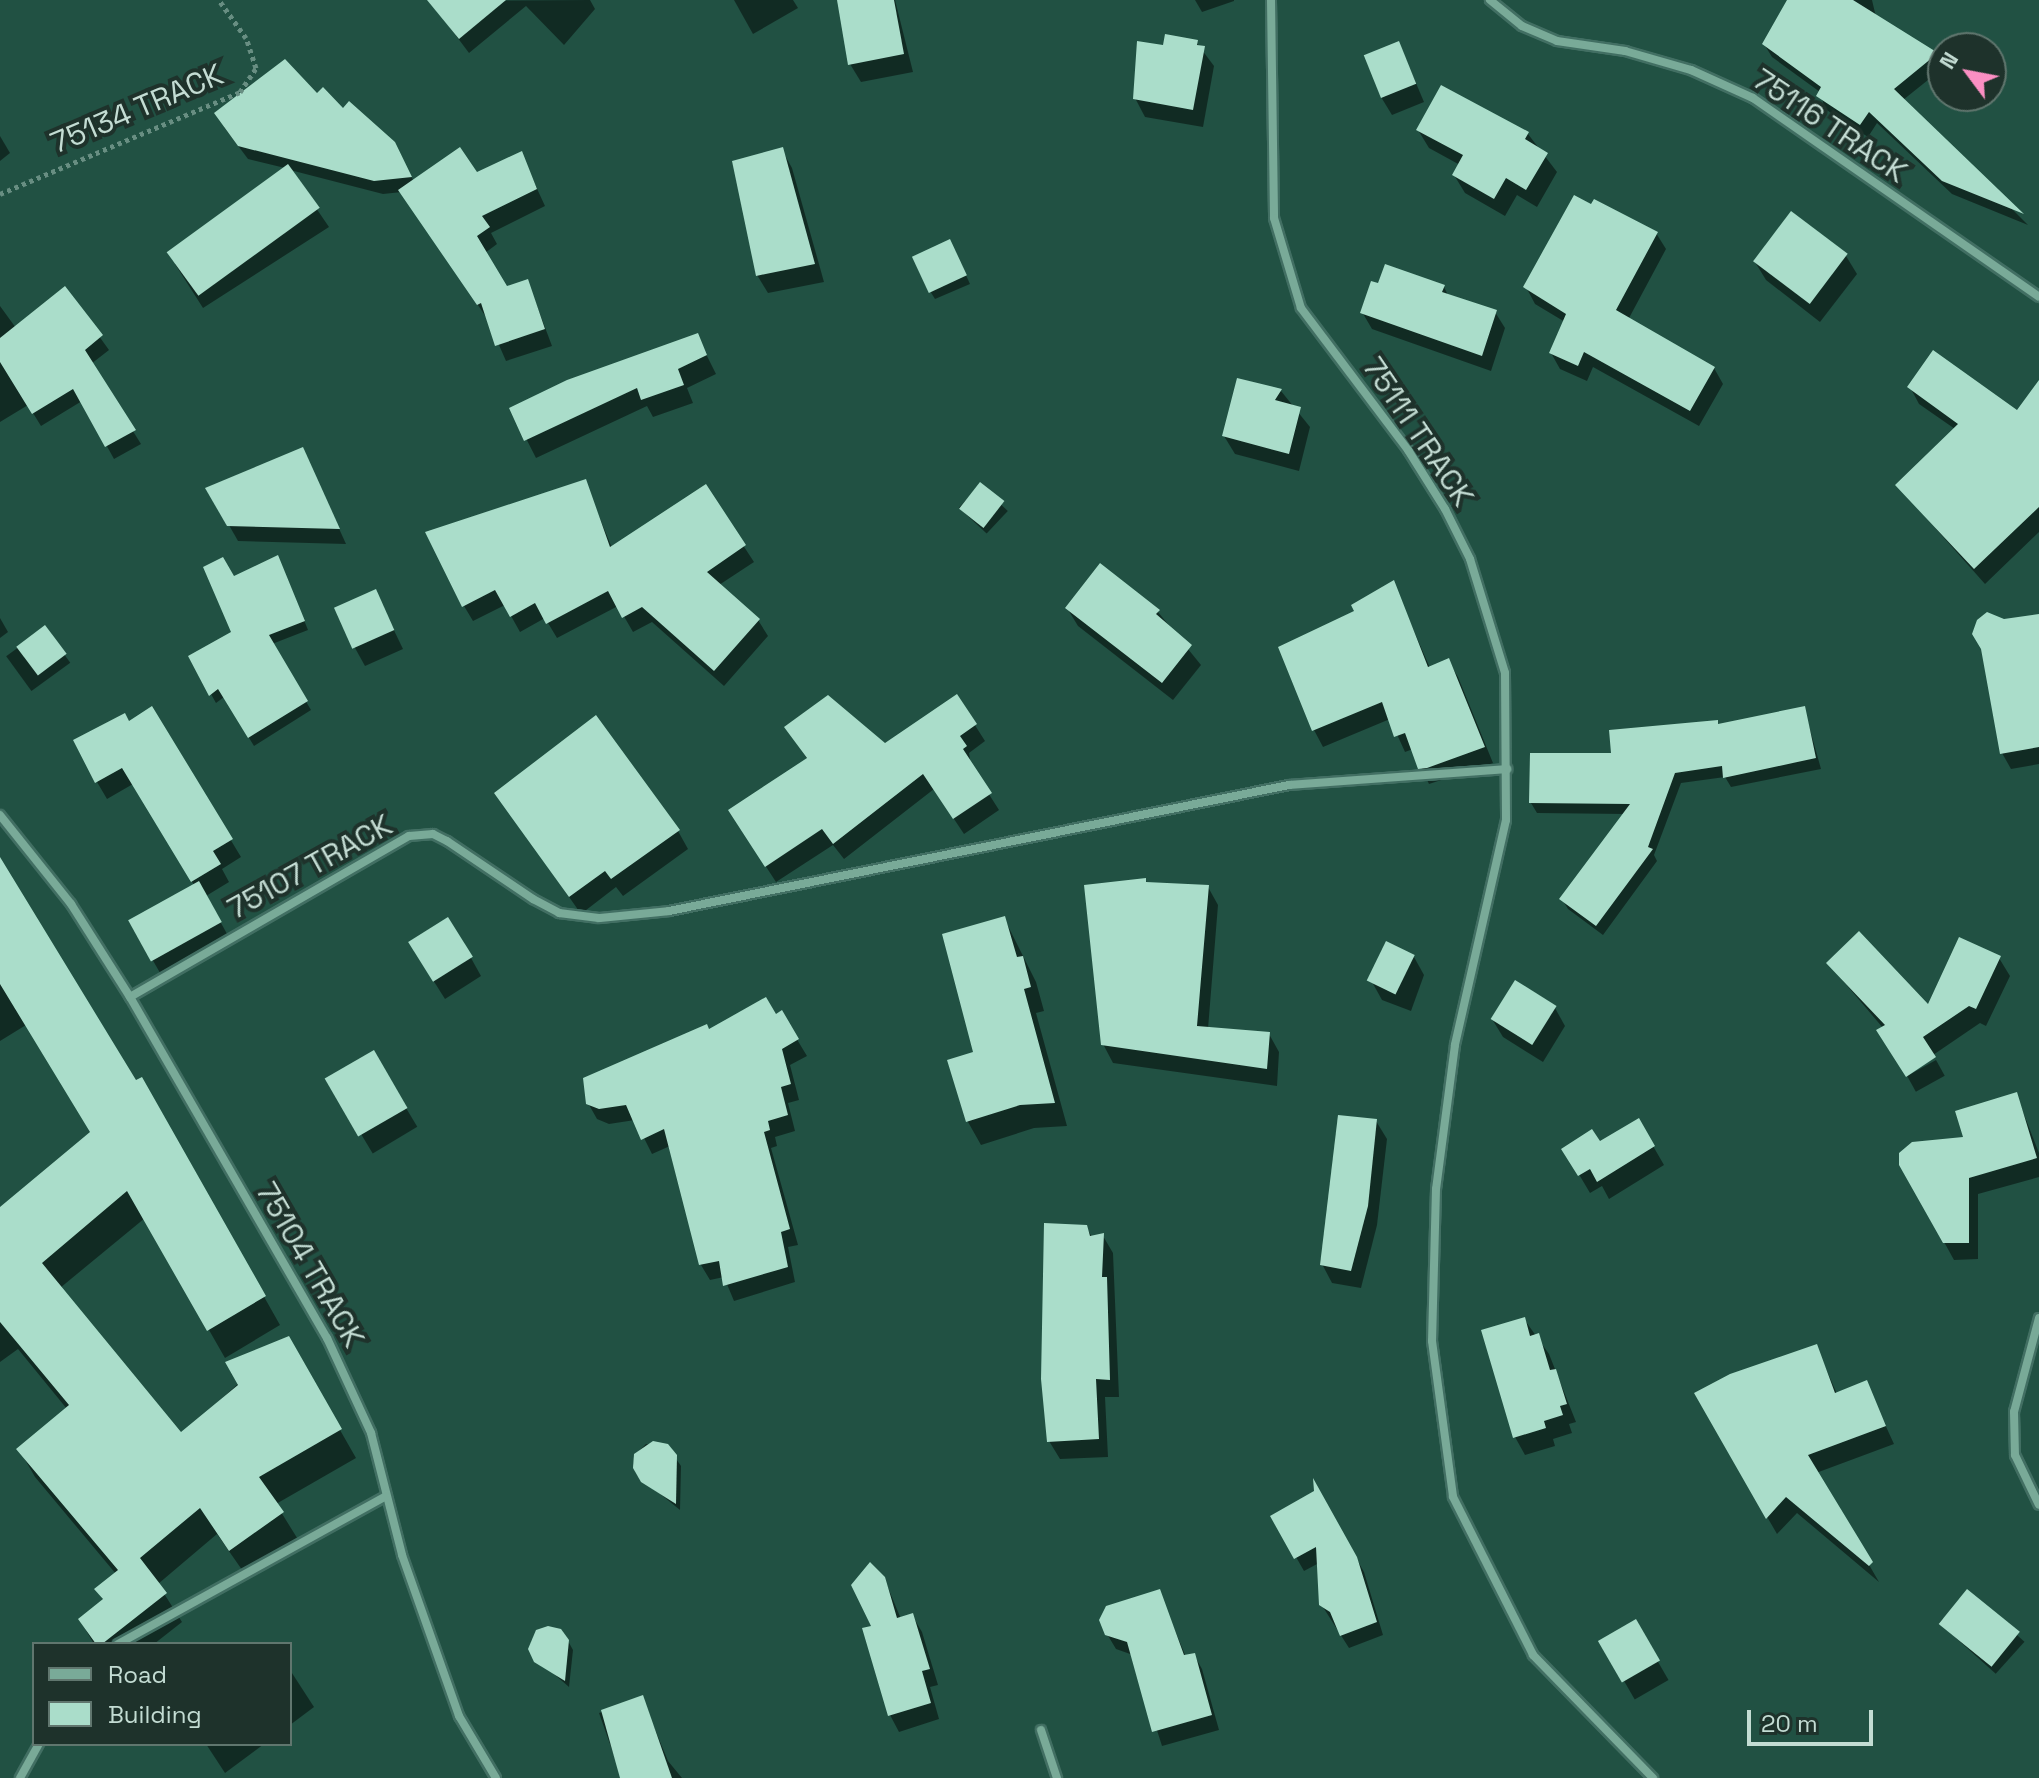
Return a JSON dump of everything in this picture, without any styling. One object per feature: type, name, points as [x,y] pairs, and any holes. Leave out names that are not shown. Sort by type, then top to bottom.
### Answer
[{"type":"street","name":"75111 TRACK","points":[[1271,0],[1274,218],[1301,308],[1408,450],[1470,559],[1505,673],[1506,820],[1491,899],[1455,1045],[1436,1189],[1432,1341],[1453,1497],[1533,1655],[1653,1778]]},
{"type":"street","name":"75116 TRACK","points":[[1490,0],[1522,26],[1557,41],[1625,51],[1691,70],[1753,98],[2039,297]]},
{"type":"street","name":"75107 TRACK","points":[[130,997],[409,836],[433,834],[559,913],[599,918],[669,911],[1289,785],[1507,769]]},
{"type":"street","name":"75104 TRACK","points":[[0,815],[71,904],[130,997],[327,1338],[371,1433],[386,1496],[459,1716],[496,1778]]},
{"type":"street","points":[[2039,1318],[2014,1412],[2015,1455],[2039,1505]]},
{"type":"street","points":[[122,1642],[386,1496]]},
{"type":"street","points":[[1041,1730],[1057,1778]]},
{"type":"street","points":[[20,1778],[38,1746]]},
{"type":"path","name":"75134 TRACK","points":[[0,194],[240,92],[256,68],[246,38],[219,0]]},
{"type":"building","points":[[427,0],[506,0],[459,39]]},
{"type":"building","points":[[837,0],[894,0],[904,54],[848,65]]},
{"type":"building","points":[[1787,0],[1853,0],[1927,46],[1927,62],[1894,89],[2024,214],[1942,181],[1869,112],[1860,125],[1816,96],[1821,87],[1762,44]]},
{"type":"building","points":[[1165,34],[1198,40],[1197,45],[1205,46],[1193,110],[1133,99],[1137,41],[1163,45]]},
{"type":"building","points":[[1399,41],[1416,84],[1381,98],[1364,55]]},
{"type":"building","points":[[285,59],[317,93],[323,87],[343,108],[349,101],[395,142],[412,177],[374,181],[238,146],[214,113]]},
{"type":"building","points":[[1441,85],[1529,132],[1525,139],[1548,153],[1526,190],[1506,178],[1494,199],[1452,175],[1463,155],[1416,130]]},
{"type":"building","points":[[460,147],[477,172],[522,151],[537,189],[482,216],[490,227],[477,236],[507,286],[528,279],[545,329],[495,346],[481,303],[477,305],[398,190]]},
{"type":"building","points":[[783,147],[815,264],[756,276],[732,161]]},
{"type":"building","points":[[288,164],[320,208],[198,296],[167,252]]},
{"type":"building","points":[[1574,195],[1591,204],[1594,199],[1658,232],[1616,310],[1715,367],[1690,411],[1584,352],[1578,366],[1549,353],[1566,314],[1523,287]]},
{"type":"building","points":[[1791,211],[1848,254],[1810,304],[1753,261]]},
{"type":"building","points":[[950,239],[967,275],[929,293],[912,257]]},
{"type":"building","points":[[1385,264],[1445,285],[1442,292],[1497,310],[1482,356],[1360,313],[1371,281],[1378,283]]},
{"type":"building","points":[[65,286],[103,335],[85,350],[136,430],[105,447],[73,389],[32,414],[0,362],[0,338]]},
{"type":"building","points":[[698,333],[707,355],[678,369],[684,385],[641,400],[637,388],[524,441],[509,408],[567,380]]},
{"type":"building","points":[[1933,350],[2017,410],[2039,380],[2039,507],[1974,569],[1895,485],[1958,424],[1907,387]]},
{"type":"building","points":[[1237,378],[1282,389],[1275,400],[1301,407],[1289,454],[1222,436]]},
{"type":"building","points":[[303,447],[340,529],[227,526],[205,488]]},
{"type":"building","points":[[586,479],[610,547],[706,484],[746,545],[707,572],[760,619],[714,671],[642,607],[622,618],[608,591],[546,624],[535,603],[510,617],[495,590],[462,607],[425,532]]},
{"type":"building","points":[[980,482],[1004,501],[983,528],[959,509]]},
{"type":"building","points":[[278,555],[305,621],[269,635],[308,701],[248,738],[218,689],[209,696],[188,656],[231,632],[203,567],[223,557],[234,576]]},
{"type":"building","points":[[1100,563],[1160,610],[1156,614],[1192,645],[1162,683],[1065,608]]},
{"type":"building","points":[[1394,580],[1428,667],[1449,658],[1485,747],[1427,768],[1418,769],[1405,733],[1394,737],[1382,702],[1312,731],[1278,647],[1354,611],[1351,605]]},
{"type":"building","points":[[376,589],[394,630],[352,649],[334,608]]},
{"type":"building","points":[[1987,612],[2004,619],[2039,614],[2039,747],[2000,754],[1981,649],[1972,634],[1977,620]]},
{"type":"building","points":[[45,625],[67,654],[38,675],[16,647]]},
{"type":"building","points":[[957,694],[977,724],[960,736],[967,746],[963,749],[992,793],[953,819],[923,774],[833,844],[822,829],[765,867],[728,810],[807,758],[784,727],[828,695],[885,743]]},
{"type":"building","points":[[152,706],[233,839],[213,851],[221,864],[191,882],[122,768],[95,783],[73,740],[125,713],[129,721]]},
{"type":"building","points":[[1805,706],[1816,758],[1723,778],[1722,766],[1675,773],[1648,847],[1653,849],[1596,926],[1559,899],[1630,804],[1529,803],[1530,753],[1611,753],[1609,730],[1718,720],[1718,724]]},
{"type":"building","points":[[596,715],[680,830],[611,879],[605,871],[569,897],[494,793]]},
{"type":"building","points":[[0,857],[136,1080],[142,1077],[266,1296],[207,1331],[127,1191],[42,1263],[181,1432],[238,1385],[225,1362],[289,1336],[342,1429],[259,1477],[284,1512],[229,1551],[200,1508],[140,1558],[167,1593],[105,1642],[95,1642],[78,1619],[103,1599],[94,1589],[118,1570],[16,1449],[69,1405],[0,1322],[0,1207],[90,1132],[0,984]]},
{"type":"building","points":[[1146,878],[1146,882],[1209,885],[1197,1026],[1270,1032],[1267,1069],[1101,1045],[1084,885]]},
{"type":"building","points":[[199,881],[222,922],[151,961],[128,920]]},
{"type":"building","points":[[1005,916],[1017,957],[1023,956],[1031,987],[1024,989],[1055,1103],[1020,1105],[966,1122],[947,1060],[973,1052],[942,934]]},
{"type":"building","points":[[448,917],[473,957],[433,982],[408,942]]},
{"type":"building","points":[[1859,931],[1928,1004],[1959,937],[2001,956],[1976,1009],[1969,1006],[1923,1037],[1936,1057],[1906,1077],[1876,1030],[1885,1025],[1826,963]]},
{"type":"building","points":[[1386,941],[1415,955],[1395,995],[1367,981]]},
{"type":"building","points":[[1515,980],[1557,1006],[1532,1045],[1491,1019]]},
{"type":"building","points":[[766,997],[776,1014],[782,1010],[799,1039],[782,1049],[791,1084],[781,1087],[788,1115],[768,1121],[770,1130],[764,1132],[790,1229],[781,1232],[788,1267],[723,1286],[719,1261],[699,1265],[664,1129],[641,1140],[626,1105],[599,1109],[586,1104],[583,1078],[707,1024],[709,1029]]},
{"type":"building","points":[[374,1050],[408,1108],[358,1137],[325,1078]]},
{"type":"building","points":[[2017,1092],[2037,1158],[1969,1178],[1969,1243],[1943,1243],[1899,1165],[1899,1153],[1912,1142],[1963,1137],[1955,1111]]},
{"type":"building","points":[[1338,1115],[1377,1119],[1368,1206],[1351,1271],[1320,1265]]},
{"type":"building","points":[[1639,1118],[1655,1146],[1597,1182],[1590,1169],[1578,1176],[1561,1149],[1592,1129],[1600,1141]]},
{"type":"building","points":[[1044,1223],[1087,1225],[1090,1236],[1104,1233],[1102,1277],[1107,1277],[1110,1380],[1096,1379],[1099,1439],[1047,1442],[1041,1379]]},
{"type":"building","points":[[1525,1317],[1530,1336],[1539,1333],[1550,1370],[1556,1369],[1567,1404],[1560,1406],[1563,1415],[1544,1421],[1546,1428],[1513,1438],[1481,1330]]},
{"type":"building","points":[[1817,1344],[1835,1393],[1867,1380],[1886,1426],[1808,1455],[1873,1562],[1869,1566],[1786,1497],[1766,1519],[1694,1393],[1730,1374]]},
{"type":"building","points":[[653,1441],[668,1444],[677,1455],[676,1504],[641,1482],[633,1468],[634,1454]]},
{"type":"building","points":[[1313,1478],[1357,1557],[1377,1622],[1340,1636],[1330,1612],[1319,1605],[1316,1547],[1294,1559],[1270,1516],[1314,1491]]},
{"type":"building","points":[[870,1562],[885,1577],[897,1618],[913,1613],[930,1669],[922,1671],[931,1703],[888,1716],[862,1628],[871,1626],[851,1585]]},
{"type":"building","points":[[1160,1589],[1184,1655],[1195,1653],[1212,1715],[1152,1732],[1127,1642],[1105,1635],[1099,1620],[1106,1606]]},
{"type":"building","points":[[1967,1589],[2020,1632],[1992,1667],[1939,1624]]},
{"type":"building","points":[[1636,1619],[1660,1661],[1622,1683],[1598,1641]]},
{"type":"building","points":[[548,1626],[561,1629],[569,1640],[565,1681],[534,1662],[528,1649],[536,1630]]},
{"type":"building","points":[[643,1695],[672,1778],[620,1778],[601,1710]]}]
